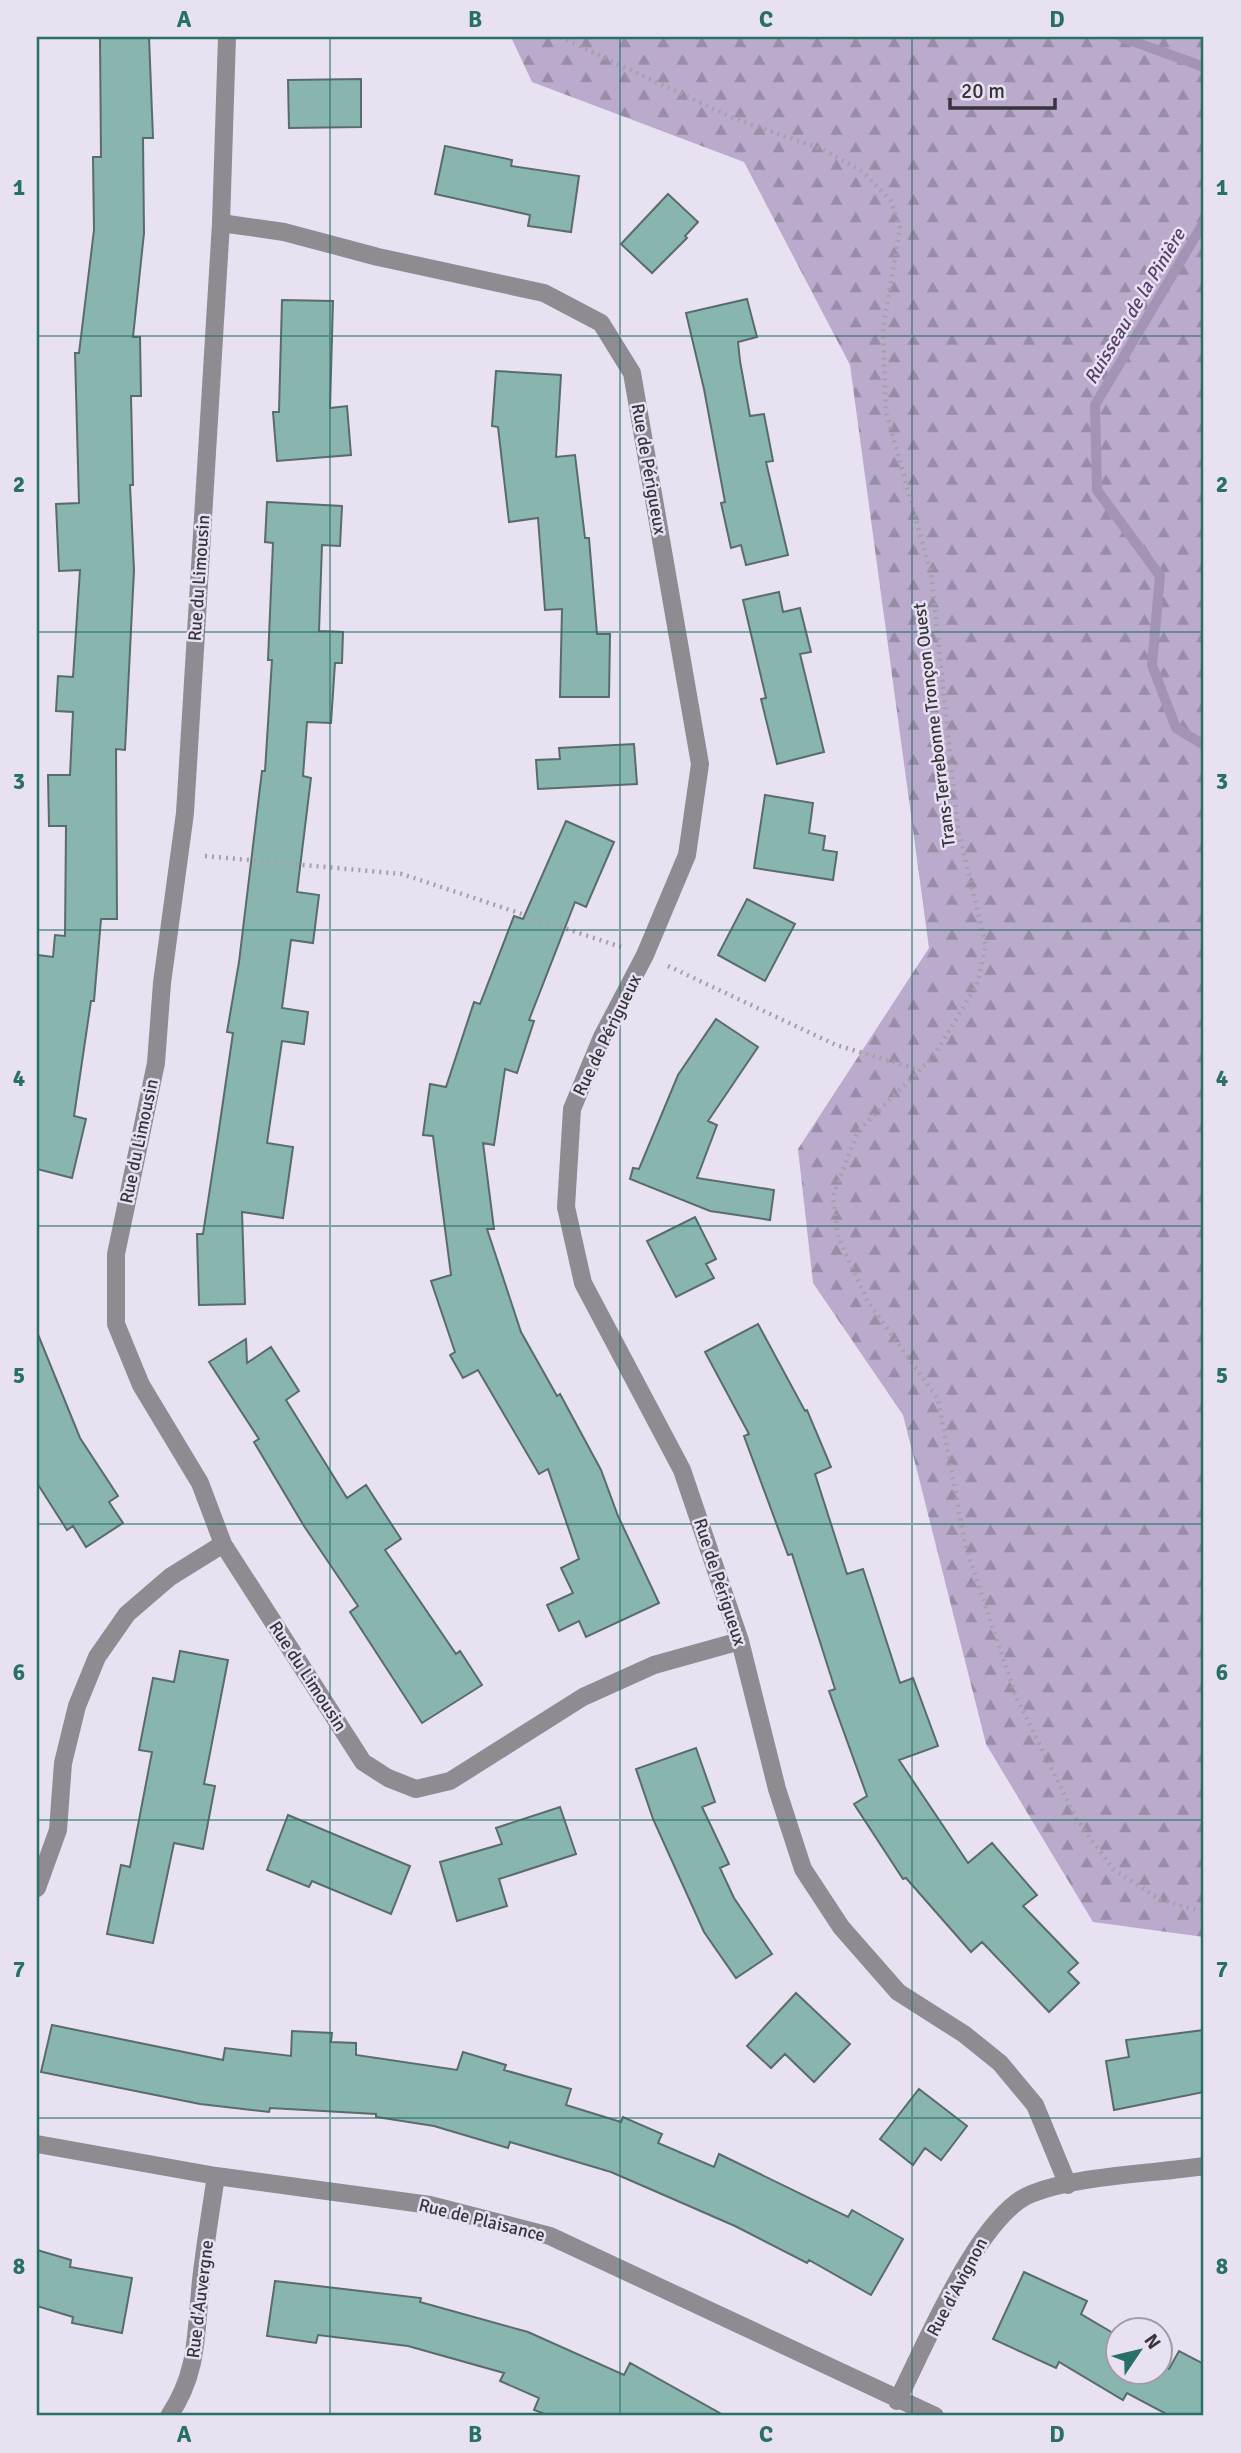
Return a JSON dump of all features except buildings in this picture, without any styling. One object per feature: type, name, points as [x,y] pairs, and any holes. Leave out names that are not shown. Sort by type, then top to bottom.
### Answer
[{"type":"street","name":"Rue du Limousin","points":[[227,37],[221,223],[179,854],[162,983],[156,1063],[116,1254],[116,1324],[141,1385],[200,1483],[223,1544],[363,1762],[388,1778],[416,1789],[450,1781],[583,1697],[654,1665],[740,1641]]},
{"type":"street","name":"Rue de Périgueux","points":[[221,223],[284,232],[378,257],[544,293],[601,323],[632,373],[700,765],[687,855],[645,955],[602,1037],[572,1109],[566,1207],[583,1283],[681,1471],[740,1641],[777,1789],[803,1869],[841,1927],[898,1992],[964,2034],[1000,2063],[1035,2105],[1068,2185]]},
{"type":"street","points":[[37,1888],[58,1830],[63,1763],[77,1706],[97,1657],[127,1614],[170,1577],[223,1544]]},
{"type":"street","name":"Rue de Plaisance","points":[[37,2144],[216,2176],[430,2205],[550,2236],[935,2416]]},
{"type":"street","name":"Rue d'Avignon","points":[[898,2401],[981,2238],[1008,2208],[1030,2194],[1068,2185],[1204,2166]]},
{"type":"street","name":"Rue d'Auvergne","points":[[169,2416],[183,2395],[195,2358],[201,2274],[216,2176]]},
{"type":"path","name":"Trans-Terrebonne Tronçon Ouest","points":[[560,37],[733,118],[822,149],[863,172],[891,201],[900,228],[883,329],[886,412],[931,573],[958,829],[986,946],[977,985],[933,1057],[858,1131],[833,1196],[838,1237],[869,1303],[938,1399],[965,1544],[1016,1697],[1077,1820],[1112,1869],[1161,1900],[1204,1912]]},
{"type":"path","points":[[179,854],[402,874],[645,955],[836,1045],[920,1070]]},
{"type":"green space","points":[[511,37],[1204,37],[1204,1937],[1093,1922],[986,1744],[903,1415],[813,1283],[798,1149],[929,948],[850,365],[744,162],[532,82]]},
{"type":"waterway","name":"Ruisseau de la Pinière","points":[[1121,37],[1204,67]]},
{"type":"waterway","name":"Ruisseau de la Pinière","points":[[1204,222],[1095,405],[1097,490],[1160,576],[1152,665],[1176,728],[1204,745]]}]
